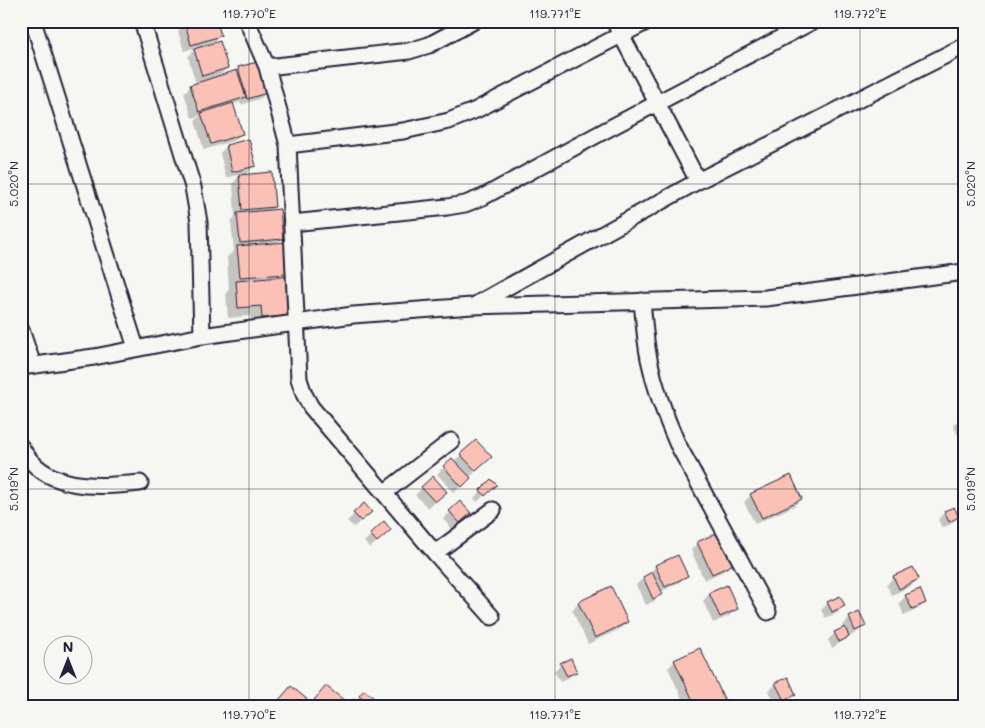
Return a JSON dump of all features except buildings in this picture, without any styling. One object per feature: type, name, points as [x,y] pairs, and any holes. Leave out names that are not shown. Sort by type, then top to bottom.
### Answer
[{"type":"street","points":[[34,21],[136,348]]},
{"type":"street","points":[[142,21],[193,187],[198,222],[202,336]]},
{"type":"street","points":[[247,21],[267,67],[288,145],[299,380],[304,394],[311,407],[492,617]]},
{"type":"street","points":[[267,67],[409,51],[428,45],[474,21]]},
{"type":"street","points":[[614,21],[698,181]]},
{"type":"street","points":[[288,145],[403,131],[449,121],[476,110],[648,21]]},
{"type":"street","points":[[292,223],[447,208],[465,204],[483,197],[813,21]]},
{"type":"street","points":[[472,306],[698,181],[964,46]]},
{"type":"street","points":[[21,330],[27,366],[94,357],[202,336],[353,315],[472,306],[766,298],[964,272]]},
{"type":"street","points":[[642,301],[649,358],[669,426],[768,612]]},
{"type":"street","points":[[384,493],[451,441]]},
{"type":"street","points":[[21,447],[31,463],[47,474],[69,483],[98,487],[140,483]]},
{"type":"street","points":[[435,553],[493,510]]}]
